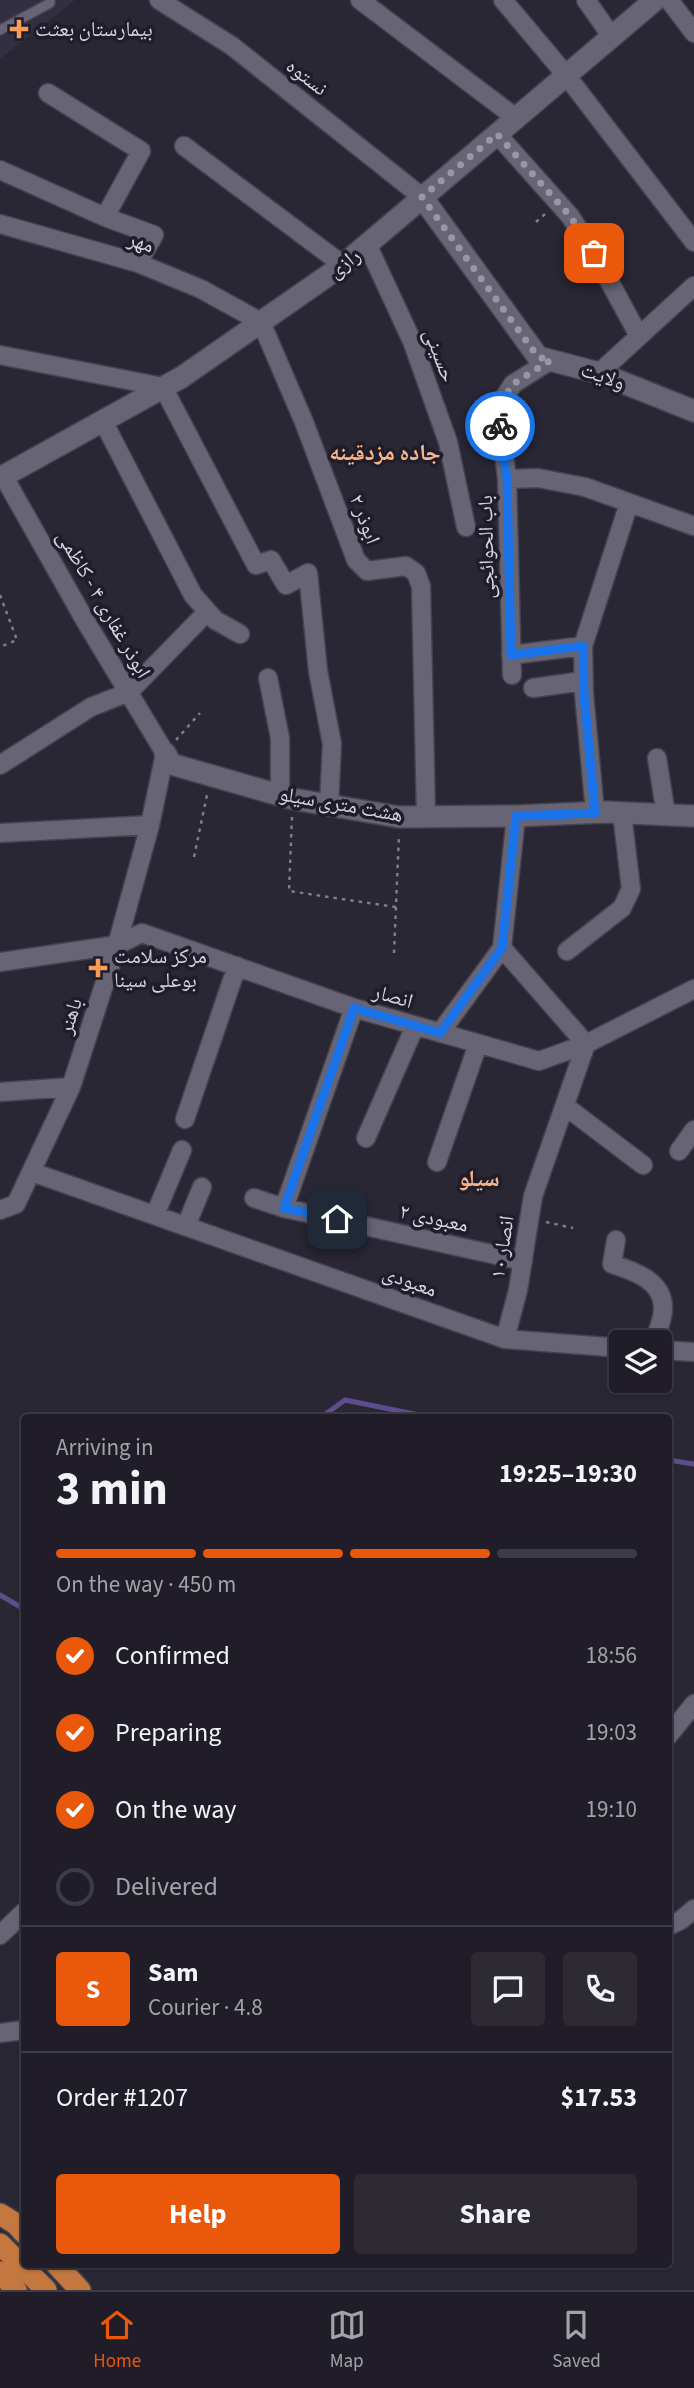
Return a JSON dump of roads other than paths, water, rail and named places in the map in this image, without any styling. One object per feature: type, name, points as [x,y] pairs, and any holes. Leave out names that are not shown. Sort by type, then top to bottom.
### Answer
[{"type":"highway","points":[[0,2214],[21,2229]]},
{"type":"highway","points":[[0,2244],[21,2265]]},
{"type":"highway","points":[[24,2268],[46,2290]]},
{"type":"highway","points":[[60,2268],[80,2290]]},
{"type":"highway","points":[[0,2272],[16,2290]]},
{"type":"street","name":"نستوه","points":[[159,0],[232,46],[422,197]]},
{"type":"street","points":[[360,0],[516,118]]},
{"type":"street","points":[[503,0],[566,75],[694,242]]},
{"type":"street","points":[[586,0],[612,37]]},
{"type":"street","name":"رازی","points":[[2,478],[182,377],[343,265],[655,0]]},
{"type":"street","points":[[669,0],[694,33]]},
{"type":"street","points":[[48,93],[141,151],[105,217]]},
{"type":"street","points":[[497,134],[570,216],[594,253],[639,336]]},
{"type":"street","points":[[184,146],[343,265]]},
{"type":"street","points":[[0,170],[105,217],[154,235],[138,263]]},
{"type":"street","name":"ولایت","points":[[422,197],[538,357],[599,373],[694,411]]},
{"type":"street","name":"مهر","points":[[0,224],[138,263],[201,289],[261,322]]},
{"type":"street","name":"حسینی","points":[[368,244],[412,341],[448,442],[466,527]]},
{"type":"street","points":[[599,373],[694,286]]},
{"type":"street","name":"ابوذر ۲","points":[[261,322],[304,422],[356,560],[367,571],[406,566],[416,573],[421,586],[426,817]]},
{"type":"street","points":[[0,355],[163,387],[256,565],[271,560],[286,585],[308,573],[318,671],[332,744],[329,805]]},
{"type":"street","name":"باب الحوائجی","points":[[512,675],[507,479],[498,407],[513,384],[551,360]]},
{"type":"street","points":[[103,421],[193,596],[215,620],[240,634]]},
{"type":"street","name":"ابوذر غفاری ۴ - کاظمی","points":[[2,478],[165,753]]},
{"type":"street","points":[[507,479],[538,478],[585,487],[694,526]]},
{"type":"street","points":[[595,813],[583,681],[583,646],[629,503]]},
{"type":"street","points":[[0,765],[91,707],[129,692],[207,612]]},
{"type":"street","points":[[511,655],[583,646]]},
{"type":"street","points":[[268,678],[280,738],[287,797]]},
{"type":"street","points":[[533,688],[583,681]]},
{"type":"street","name":"هشت متری سیلو","points":[[165,753],[171,764],[287,797],[399,817],[595,813],[694,816]]},
{"type":"street","name":"باهنر","points":[[8,1207],[32,1171],[71,1087],[117,945],[150,825],[165,753]]},
{"type":"street","points":[[657,758],[666,815]]},
{"type":"street","points":[[567,951],[622,908],[631,889],[622,813]]},
{"type":"street","points":[[440,1033],[502,948],[516,816]]},
{"type":"street","points":[[0,833],[150,825]]},
{"type":"street","name":"انصار","points":[[0,962],[117,945],[142,933],[354,1008],[539,1061],[586,1044],[692,995]]},
{"type":"street","points":[[502,948],[586,1044]]},
{"type":"street","points":[[185,1119],[237,966]]},
{"type":"street","points":[[284,1208],[354,1008]]},
{"type":"street","points":[[366,1138],[415,1026]]},
{"type":"street","points":[[437,1162],[478,1044]]},
{"type":"street","name":"انصار ۱۰","points":[[505,1339],[518,1290],[533,1196],[586,1044]]},
{"type":"street","points":[[0,1092],[71,1087]]},
{"type":"street","points":[[565,1106],[643,1165]]},
{"type":"street","points":[[679,1151],[694,1130]]},
{"type":"street","points":[[155,1215],[182,1150]]},
{"type":"street","name":"معبودی","points":[[32,1171],[505,1339],[609,1347]]},
{"type":"street","points":[[186,1226],[202,1187]]},
{"type":"street","name":"معبودی ۲","points":[[254,1198],[284,1208],[523,1261]]},
{"type":"street","points":[[616,1240],[612,1264],[642,1274],[659,1292],[663,1309],[657,1330]]},
{"type":"street","points":[[672,1351],[694,1352]]},
{"type":"street","points":[[672,1732],[691,1714]]},
{"type":"street","points":[[672,1924],[694,1909]]},
{"type":"street","points":[[0,1935],[21,1915]]},
{"type":"street","points":[[0,2033],[21,2030]]},
{"type":"lane","points":[[0,30],[50,3],[50,0]]},
{"type":"waterway","points":[[326,1414],[345,1400],[414,1414]]},
{"type":"waterway","points":[[672,1461],[694,1464]]},
{"type":"waterway","points":[[0,1595],[21,1607]]},
{"type":"place","name":"بیمارستان بعثت","points":[[19,29]]},
{"type":"place","name":"مرکز سلامت بوعلی سینا","points":[[98,968]]},
{"type":"district","name":"جاده مزدقینه","points":[[385,452]]},
{"type":"district","name":"سیلو","points":[[479,1178]]}]
